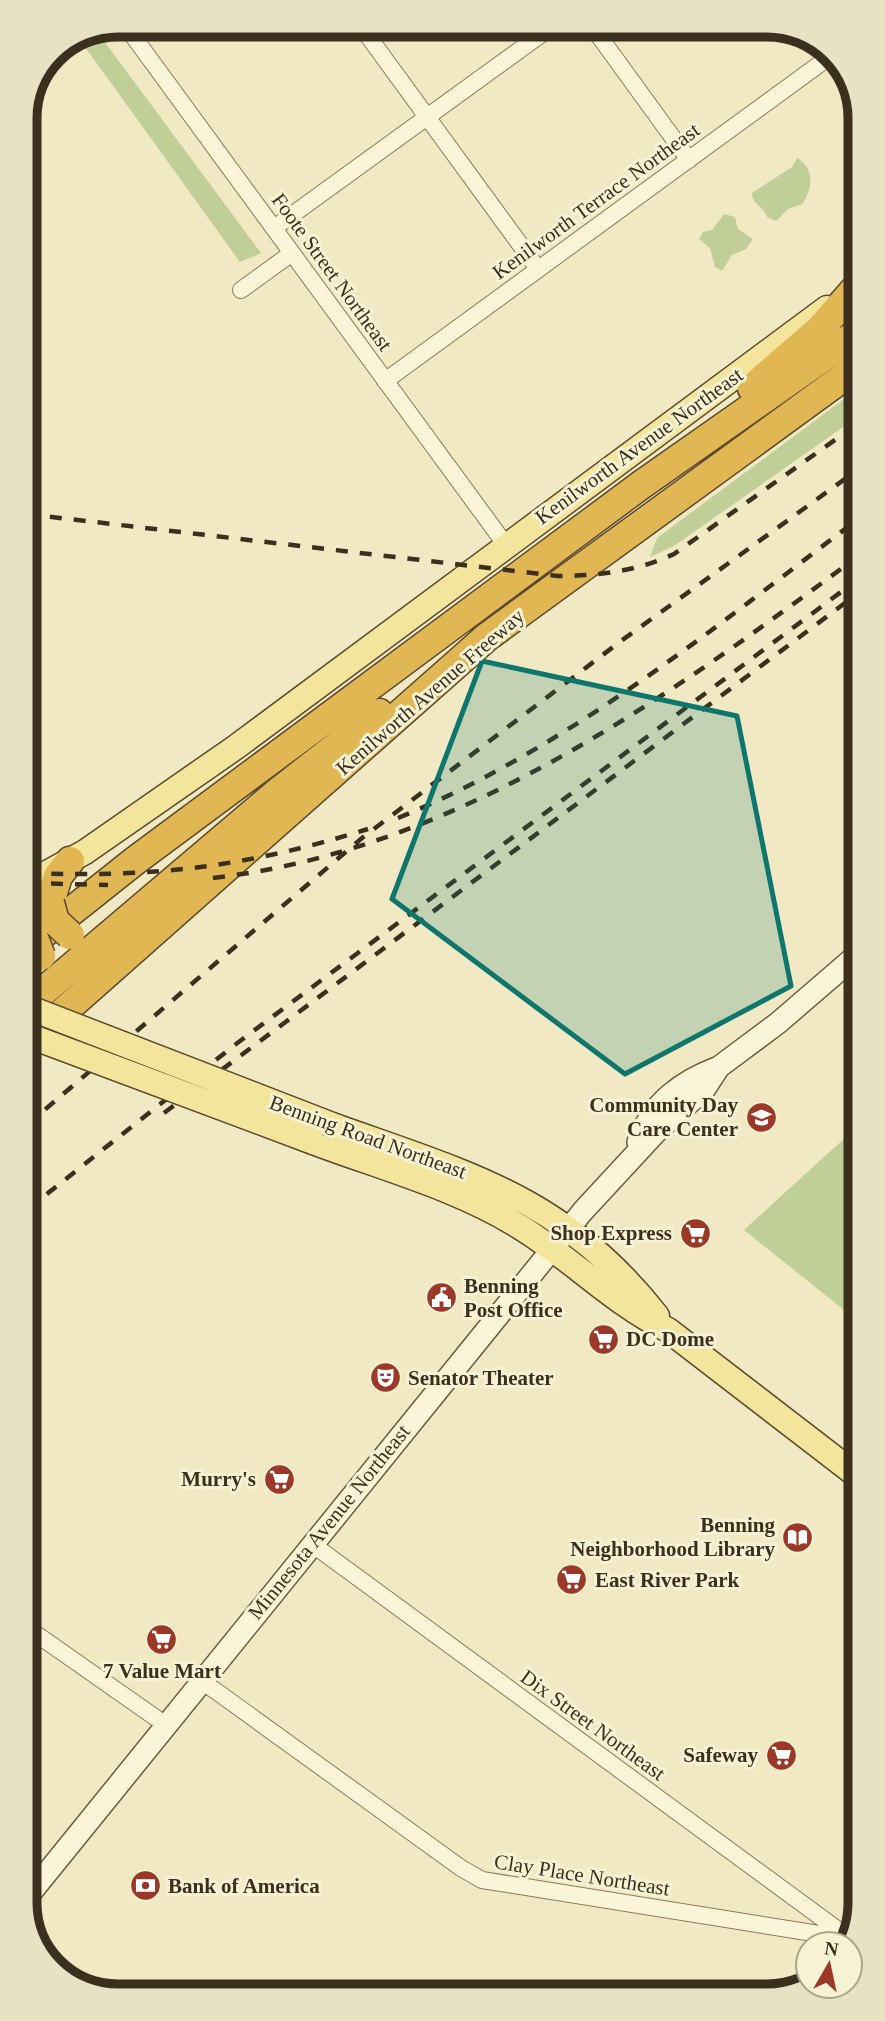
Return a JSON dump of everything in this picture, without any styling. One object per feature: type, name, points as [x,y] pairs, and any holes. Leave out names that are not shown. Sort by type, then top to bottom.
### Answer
[{"type":"highway","points":[[641,485],[820,329],[848,296]]},
{"type":"highway","name":"Kenilworth Avenue Freeway","points":[[37,949],[136,860],[641,485],[848,340]]},
{"type":"highway","name":"Kenilworth Avenue Freeway","points":[[37,1035],[487,637],[848,374]]},
{"type":"highway","points":[[37,997],[364,723],[487,637]]},
{"type":"highway","points":[[70,862],[58,876],[50,903],[55,921],[70,935],[106,938]]},
{"type":"main road","name":"Kenilworth Avenue Northeast","points":[[37,879],[70,862],[236,747],[505,544],[848,293]]},
{"type":"main road","name":"Minnesota Avenue Northeast","points":[[37,1886],[570,1227],[635,1154],[646,1124],[663,1102],[688,1079],[719,1067],[778,1023],[848,963]]},
{"type":"main road","name":"Benning Road Northeast","points":[[37,1009],[335,1126],[499,1186],[570,1227],[648,1305],[668,1330]]},
{"type":"main road","name":"Benning Road Northeast","points":[[37,1039],[486,1208],[553,1250],[639,1316],[668,1330],[848,1469]]},
{"type":"street","name":"Foote Street Northeast","points":[[134,37],[505,544]]},
{"type":"street","points":[[369,37],[538,269]]},
{"type":"street","points":[[274,228],[537,37]]},
{"type":"street","points":[[601,37],[689,160]]},
{"type":"street","name":"Kenilworth Terrace Northeast","points":[[385,381],[824,61]]},
{"type":"street","points":[[241,290],[292,253]]},
{"type":"street","name":"Dix Street Northeast","points":[[312,1544],[838,1930]]},
{"type":"street","points":[[37,1635],[166,1725]]},
{"type":"street","name":"Clay Place Northeast","points":[[202,1681],[461,1868],[482,1880],[794,1930]]},
{"type":"highlighted area","points":[[482,661],[737,716],[791,986],[625,1074],[392,899]]},
{"type":"green space","points":[[102,38],[261,253],[240,262],[83,45]]},
{"type":"green space","points":[[797,158],[807,167],[809,173],[808,192],[802,204],[788,209],[776,221],[767,217],[752,193],[792,167]]},
{"type":"green space","points":[[724,214],[735,217],[738,229],[753,239],[746,249],[732,255],[722,271],[715,267],[710,248],[699,239],[703,232],[712,230]]},
{"type":"green space","points":[[848,396],[848,424],[674,546],[650,557],[657,538]]},
{"type":"green space","points":[[848,1135],[848,1313],[744,1230]]},
{"type":"railway","points":[[37,515],[558,576],[603,574],[646,565],[674,554],[848,431]]},
{"type":"railway","points":[[37,1116],[362,838],[621,641],[848,477]]},
{"type":"railway","points":[[398,818],[461,790],[579,722],[692,644],[848,527]]},
{"type":"railway","points":[[213,878],[303,862],[389,836],[473,802],[554,760],[633,714],[710,663],[848,564]]},
{"type":"railway","points":[[37,1202],[236,1044],[848,587]]},
{"type":"railway","points":[[164,1113],[848,601]]},
{"type":"railway","points":[[37,873],[116,874],[199,867],[281,853],[368,829]]},
{"type":"railway","points":[[37,883],[108,885]]},
{"type":"place","name":"Community Day Care Center","points":[[761,1117]]},
{"type":"place","name":"Shop Express","points":[[695,1233]]},
{"type":"place","name":"Benning Post Office","points":[[441,1298]]},
{"type":"place","name":"DC Dome","points":[[603,1339]]},
{"type":"place","name":"Senator Theater","points":[[385,1378]]},
{"type":"place","name":"Murry's","points":[[279,1479]]},
{"type":"place","name":"Benning Neighborhood Library","points":[[798,1537]]},
{"type":"place","name":"East River Park","points":[[572,1580]]},
{"type":"place","name":"7 Value Mart","points":[[162,1639]]},
{"type":"place","name":"Safeway","points":[[781,1755]]},
{"type":"place","name":"Bank of America","points":[[145,1886]]}]
